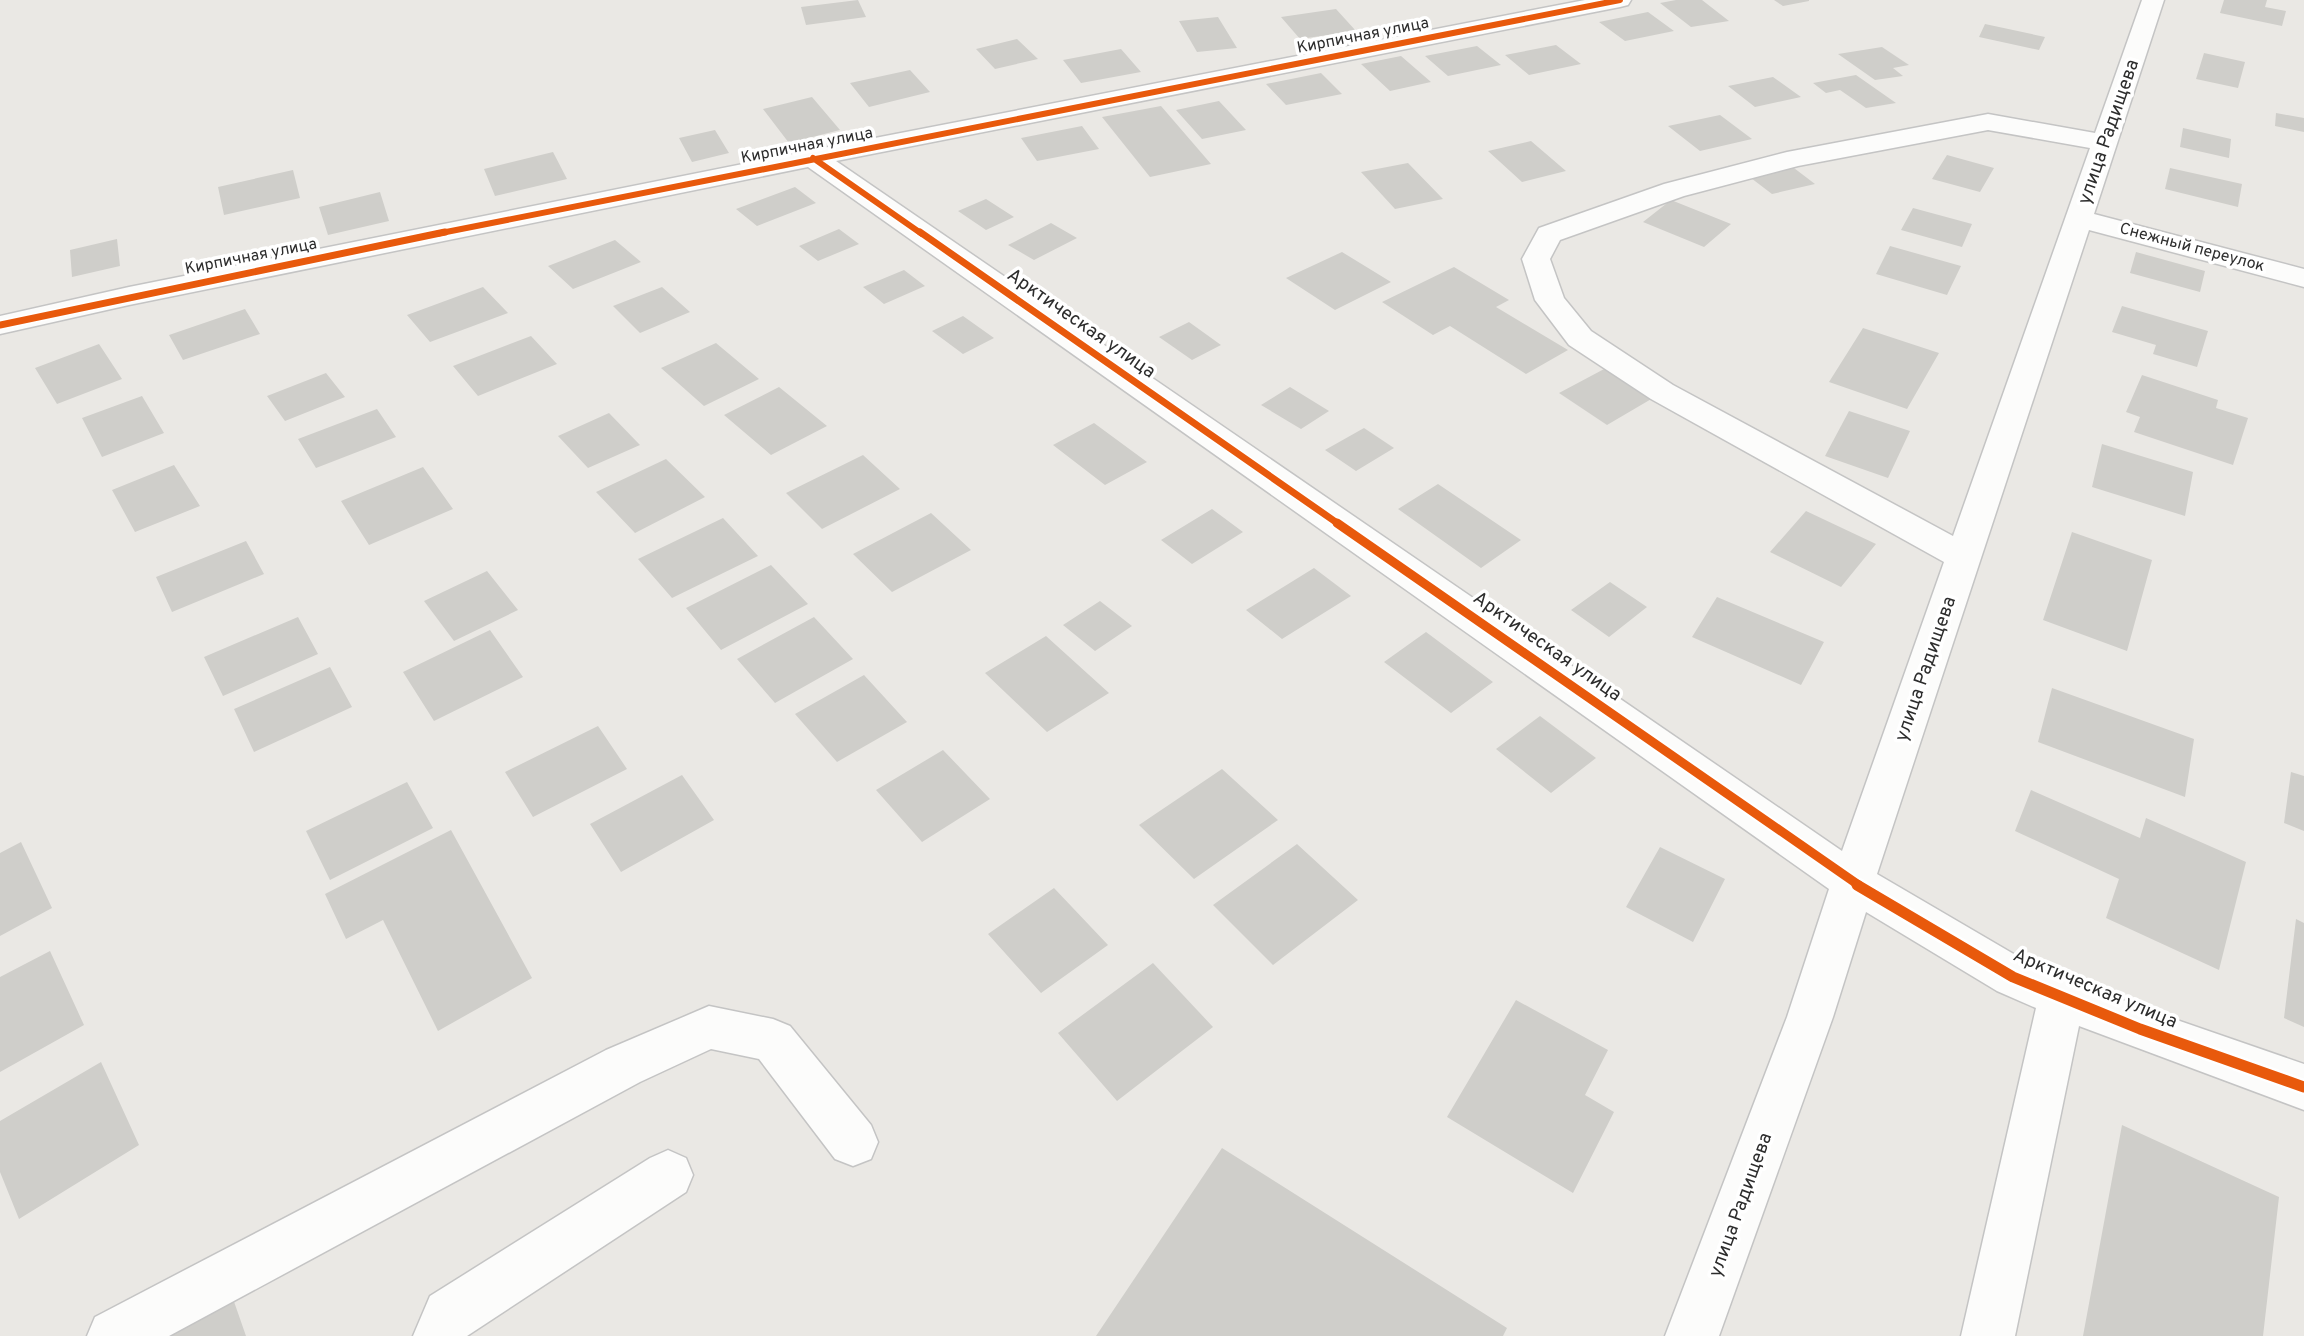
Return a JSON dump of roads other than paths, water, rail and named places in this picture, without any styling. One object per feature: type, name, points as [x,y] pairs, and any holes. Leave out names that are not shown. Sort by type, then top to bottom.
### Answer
[{"type":"street","name":"Кирпичная улица","points":[[0,325],[143,293],[1620,0]]},
{"type":"street","name":"улица Радищева","points":[[1692,1336],[1810,1017],[1853,882],[2153,0]]},
{"type":"street","points":[[1964,557],[1662,392],[1580,338],[1550,300],[1536,259],[1549,234],[1674,190],[1796,158],[1988,122],[2105,143]]},
{"type":"street","name":"Арктическая улица","points":[[813,159],[1853,882],[2013,976],[2140,1029],[2304,1087]]},
{"type":"street","name":"Снежный переулок","points":[[2080,219],[2304,278]]},
{"type":"street","points":[[1987,1336],[2062,997]]},
{"type":"street","points":[[114,1336],[623,1066],[709,1027],[773,1041],[853,1142]]},
{"type":"street","points":[[440,1336],[449,1315],[668,1175]]}]
